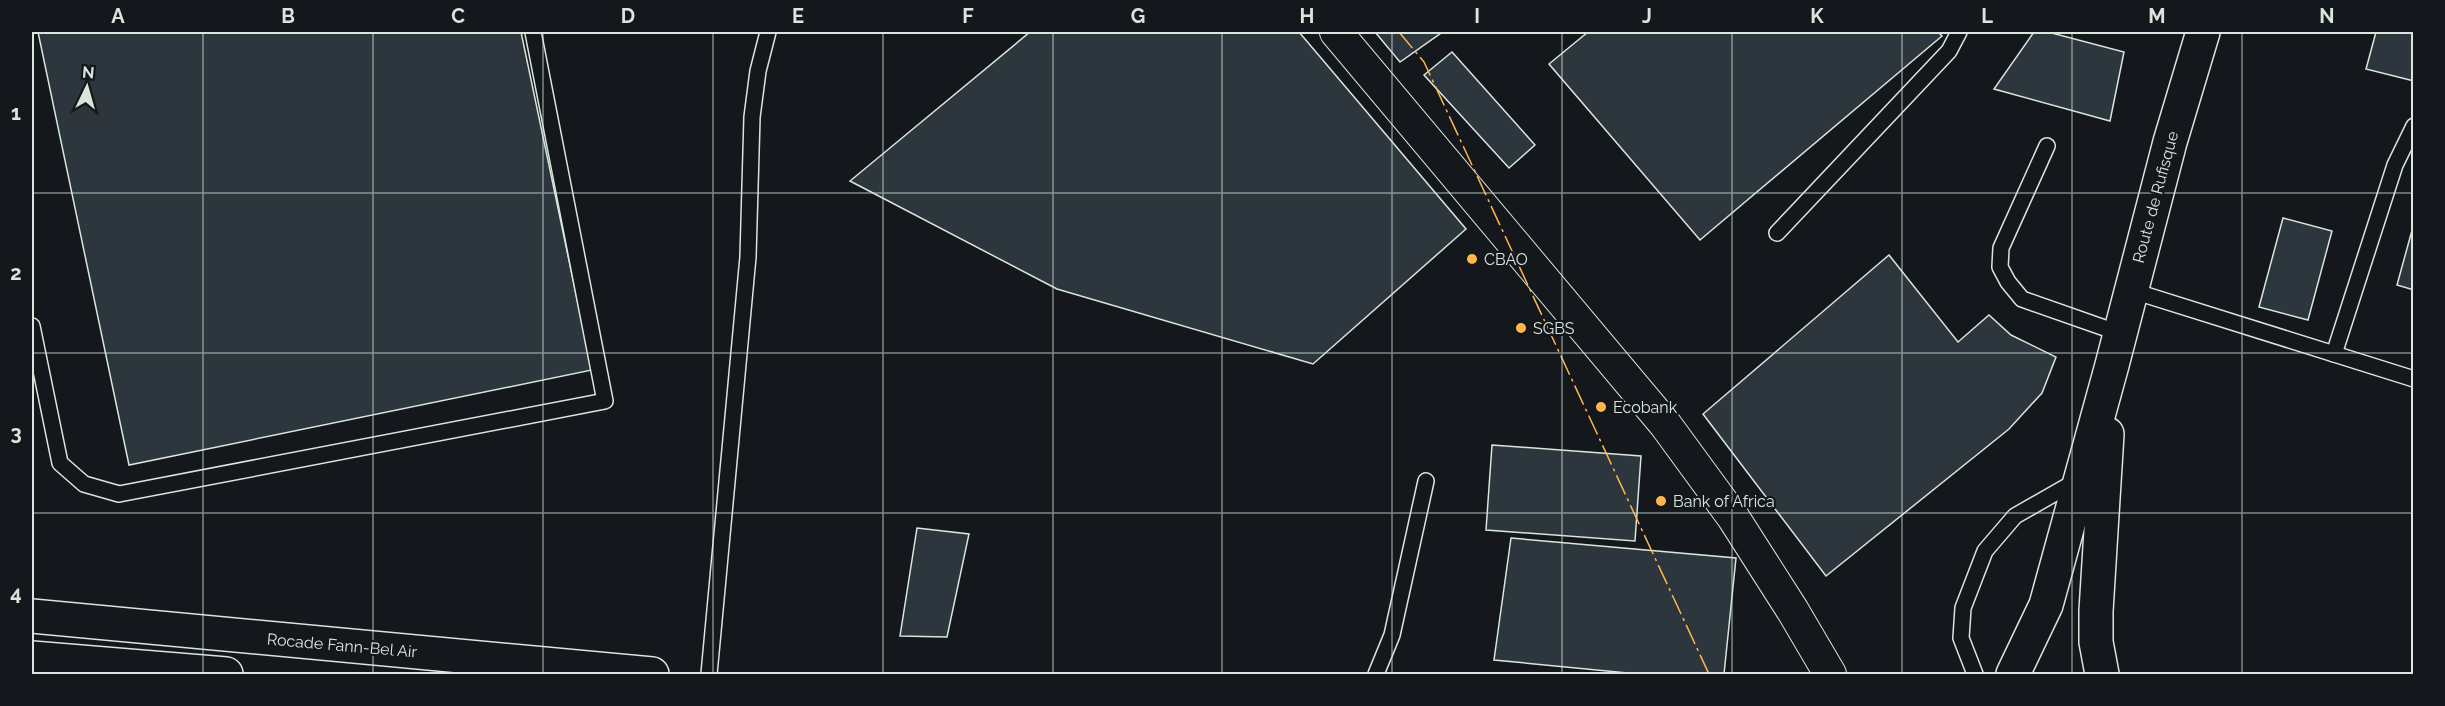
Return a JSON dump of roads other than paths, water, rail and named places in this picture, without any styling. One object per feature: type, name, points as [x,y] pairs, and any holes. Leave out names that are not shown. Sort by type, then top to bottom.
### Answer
[{"type":"main road","name":"Route de Rufisque","points":[[2013,675],[2046,605],[2170,142],[2203,32]]},
{"type":"main road","name":"Route de Rufisque","points":[[2102,675],[2096,642],[2096,611],[2112,365]]},
{"type":"main road","name":"Rocade Fann-Bel Air","points":[[32,616],[652,675]]},
{"type":"main road","points":[[32,658],[226,675]]},
{"type":"street","points":[[1336,32],[1665,424],[1733,517],[1793,611],[1830,675]]},
{"type":"lane","points":[[32,326],[60,463],[84,484],[119,495],[605,401],[533,32]]},
{"type":"lane","points":[[709,675],[747,257],[752,117],[758,71],[768,32]]},
{"type":"lane","points":[[1777,233],[1949,51],[1959,32]]},
{"type":"lane","points":[[2334,354],[2395,165],[2414,126]]},
{"type":"lane","points":[[2047,146],[2001,248],[2000,267],[2008,282],[2022,299],[2119,333]]},
{"type":"lane","points":[[2130,290],[2414,379]]},
{"type":"lane","points":[[1975,675],[1961,638],[1963,608],[1985,551],[2015,516],[2080,478]]},
{"type":"lane","points":[[1376,675],[1392,635],[1426,481]]},
{"type":"place","name":"CBAO","points":[[1472,259]]},
{"type":"place","name":"SGBS","points":[[1521,328]]},
{"type":"place","name":"Ecobank","points":[[1601,407]]},
{"type":"place","name":"Bank of Africa","points":[[1661,501]]}]
